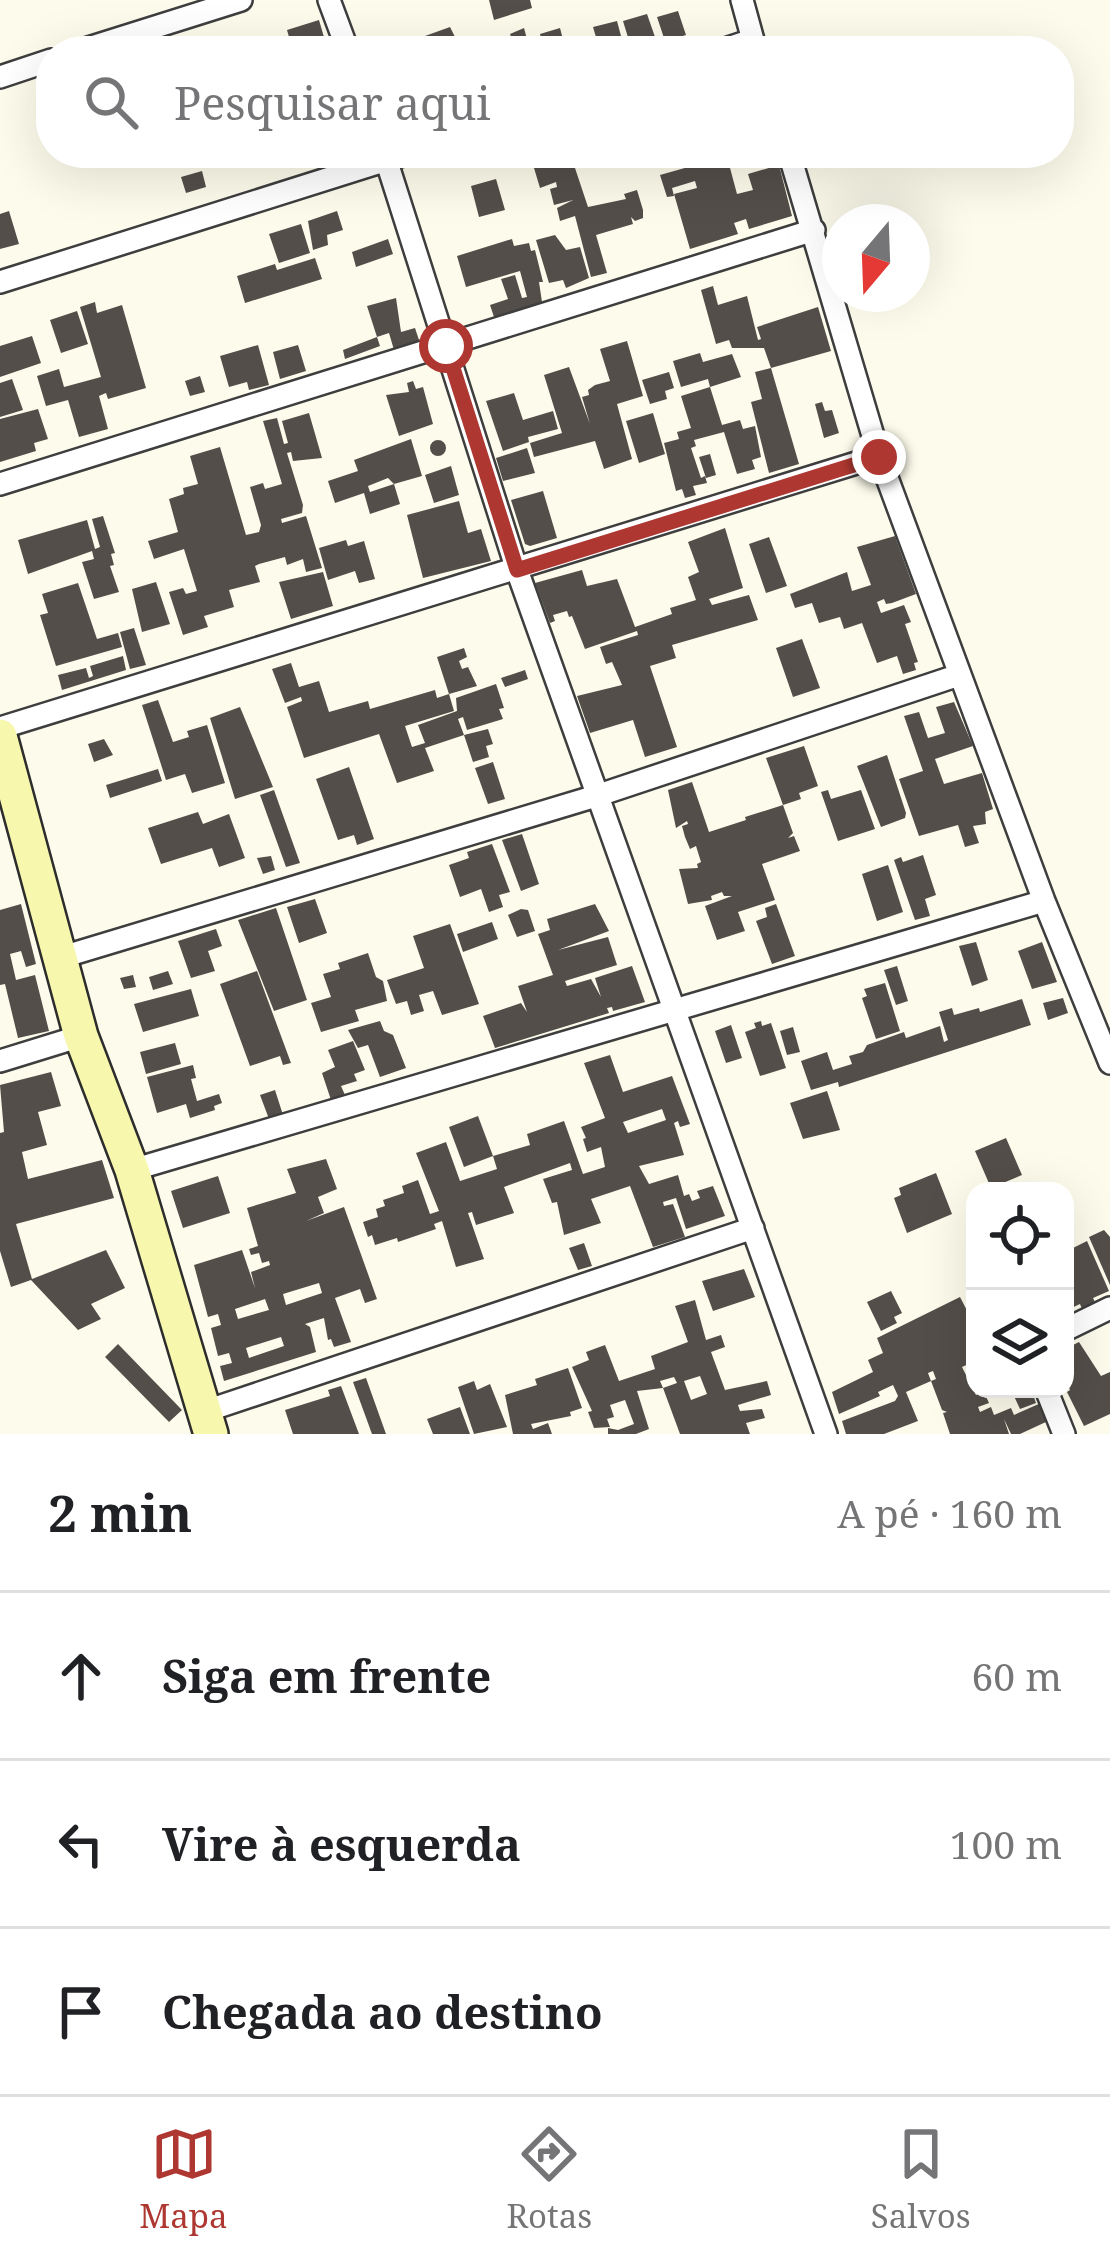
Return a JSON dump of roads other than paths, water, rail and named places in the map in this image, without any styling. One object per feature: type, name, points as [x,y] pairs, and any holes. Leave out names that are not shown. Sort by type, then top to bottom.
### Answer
[{"type":"street","points":[[127,36],[241,0]]},
{"type":"street","points":[[329,0],[342,36]]},
{"type":"street","points":[[742,0],[752,36]]},
{"type":"street","points":[[0,77],[36,65]]},
{"type":"street","points":[[0,282],[353,168]]},
{"type":"street","points":[[397,168],[446,346],[517,570],[826,1434]]},
{"type":"street","points":[[794,168],[879,457],[1044,902],[1110,1063]]},
{"type":"street","points":[[0,484],[814,230]]},
{"type":"street","points":[[753,1228],[208,1422],[132,1170],[11,832],[0,732],[879,457]]},
{"type":"street","points":[[59,958],[596,796],[959,675]]},
{"type":"street","points":[[132,1170],[1044,902]]},
{"type":"street","points":[[0,1060],[81,1036]]},
{"type":"street","points":[[1074,1326],[1110,1308]]},
{"type":"street","points":[[1050,1398],[1064,1434]]}]
